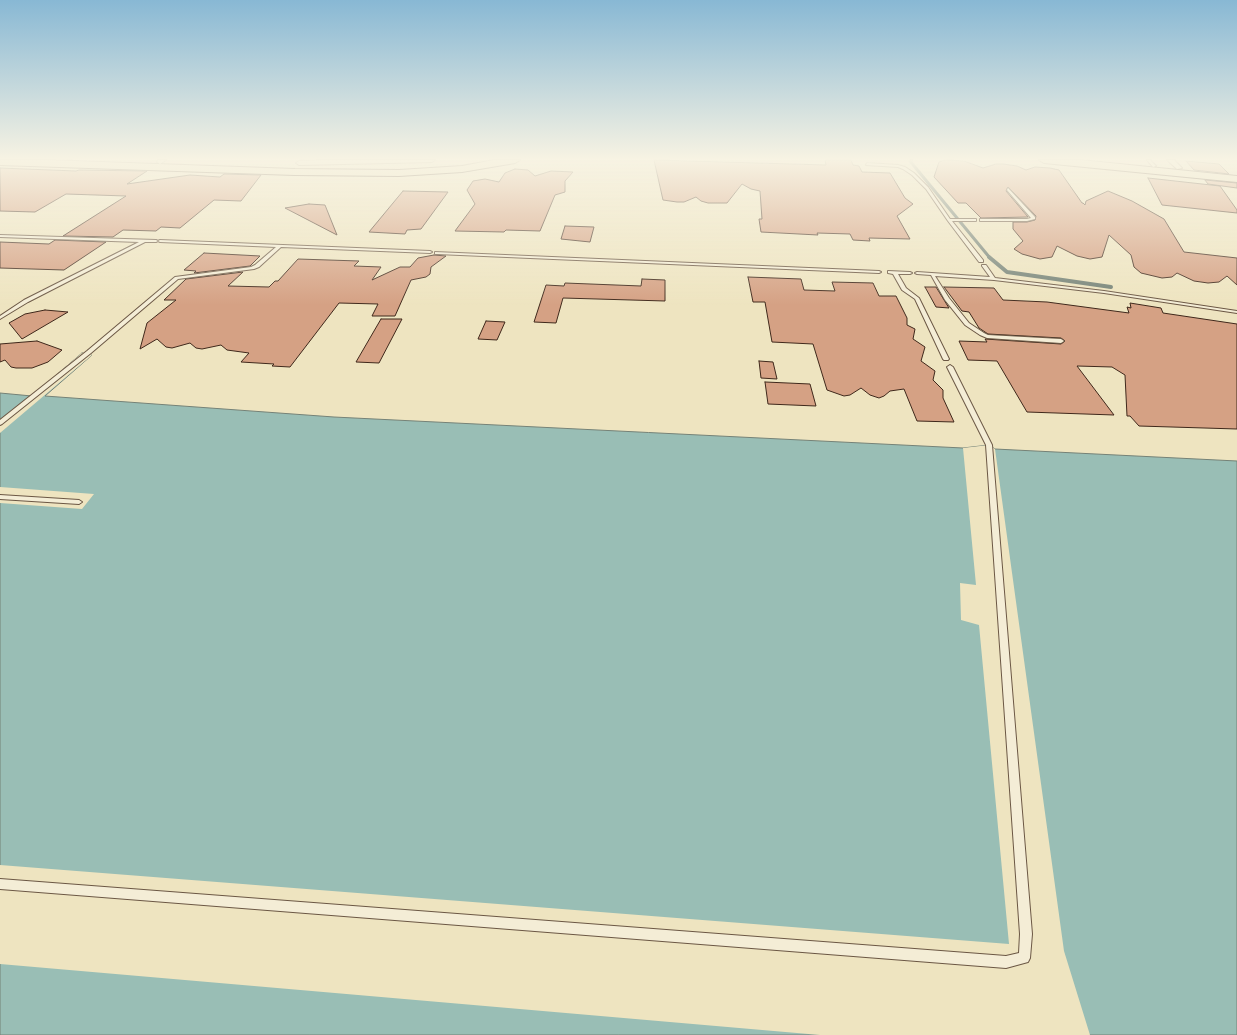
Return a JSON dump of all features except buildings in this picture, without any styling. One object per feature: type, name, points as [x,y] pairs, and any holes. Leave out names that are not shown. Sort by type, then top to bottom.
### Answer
[{"type":"lane","points":[[941,208],[981,261]]},
{"type":"lane","points":[[981,220],[1028,220],[1034,218],[1026,208]]},
{"type":"lane","points":[[949,220],[975,220]]},
{"type":"lane","points":[[0,236],[430,252]]},
{"type":"lane","points":[[0,318],[26,301],[144,241]]},
{"type":"lane","points":[[0,423],[89,352],[177,278],[252,268],[257,266],[280,246]]},
{"type":"lane","points":[[437,253],[879,272]]},
{"type":"lane","points":[[984,266],[994,279]]},
{"type":"lane","points":[[0,884],[1006,962],[1024,958],[1026,934],[988,445],[917,298],[904,289],[893,272],[910,273]]},
{"type":"lane","points":[[917,273],[994,279],[1104,292],[1237,312]]},
{"type":"lane","points":[[932,274],[947,299],[967,324],[982,334],[987,336],[1061,341]]},
{"type":"lane","points":[[0,497],[79,502]]},
{"type":"water","points":[[82,353],[92,355],[45,396],[334,417],[963,448],[989,445],[995,449],[1237,461],[1237,1035],[0,1035],[0,393],[32,396]]},
{"type":"pier","points":[[89,352],[92,355],[0,433],[0,422],[82,353]]},
{"type":"pier","points":[[989,445],[995,449],[1064,951],[1090,1035],[820,1035],[0,964],[0,865],[1009,944],[979,625],[961,620],[960,583],[976,585],[963,448]]},
{"type":"pier","points":[[0,487],[94,494],[82,509],[0,503]]},
{"type":"waterway","points":[[949,208],[990,257]]},
{"type":"waterway","points":[[990,257],[1007,272],[1111,287]]}]
